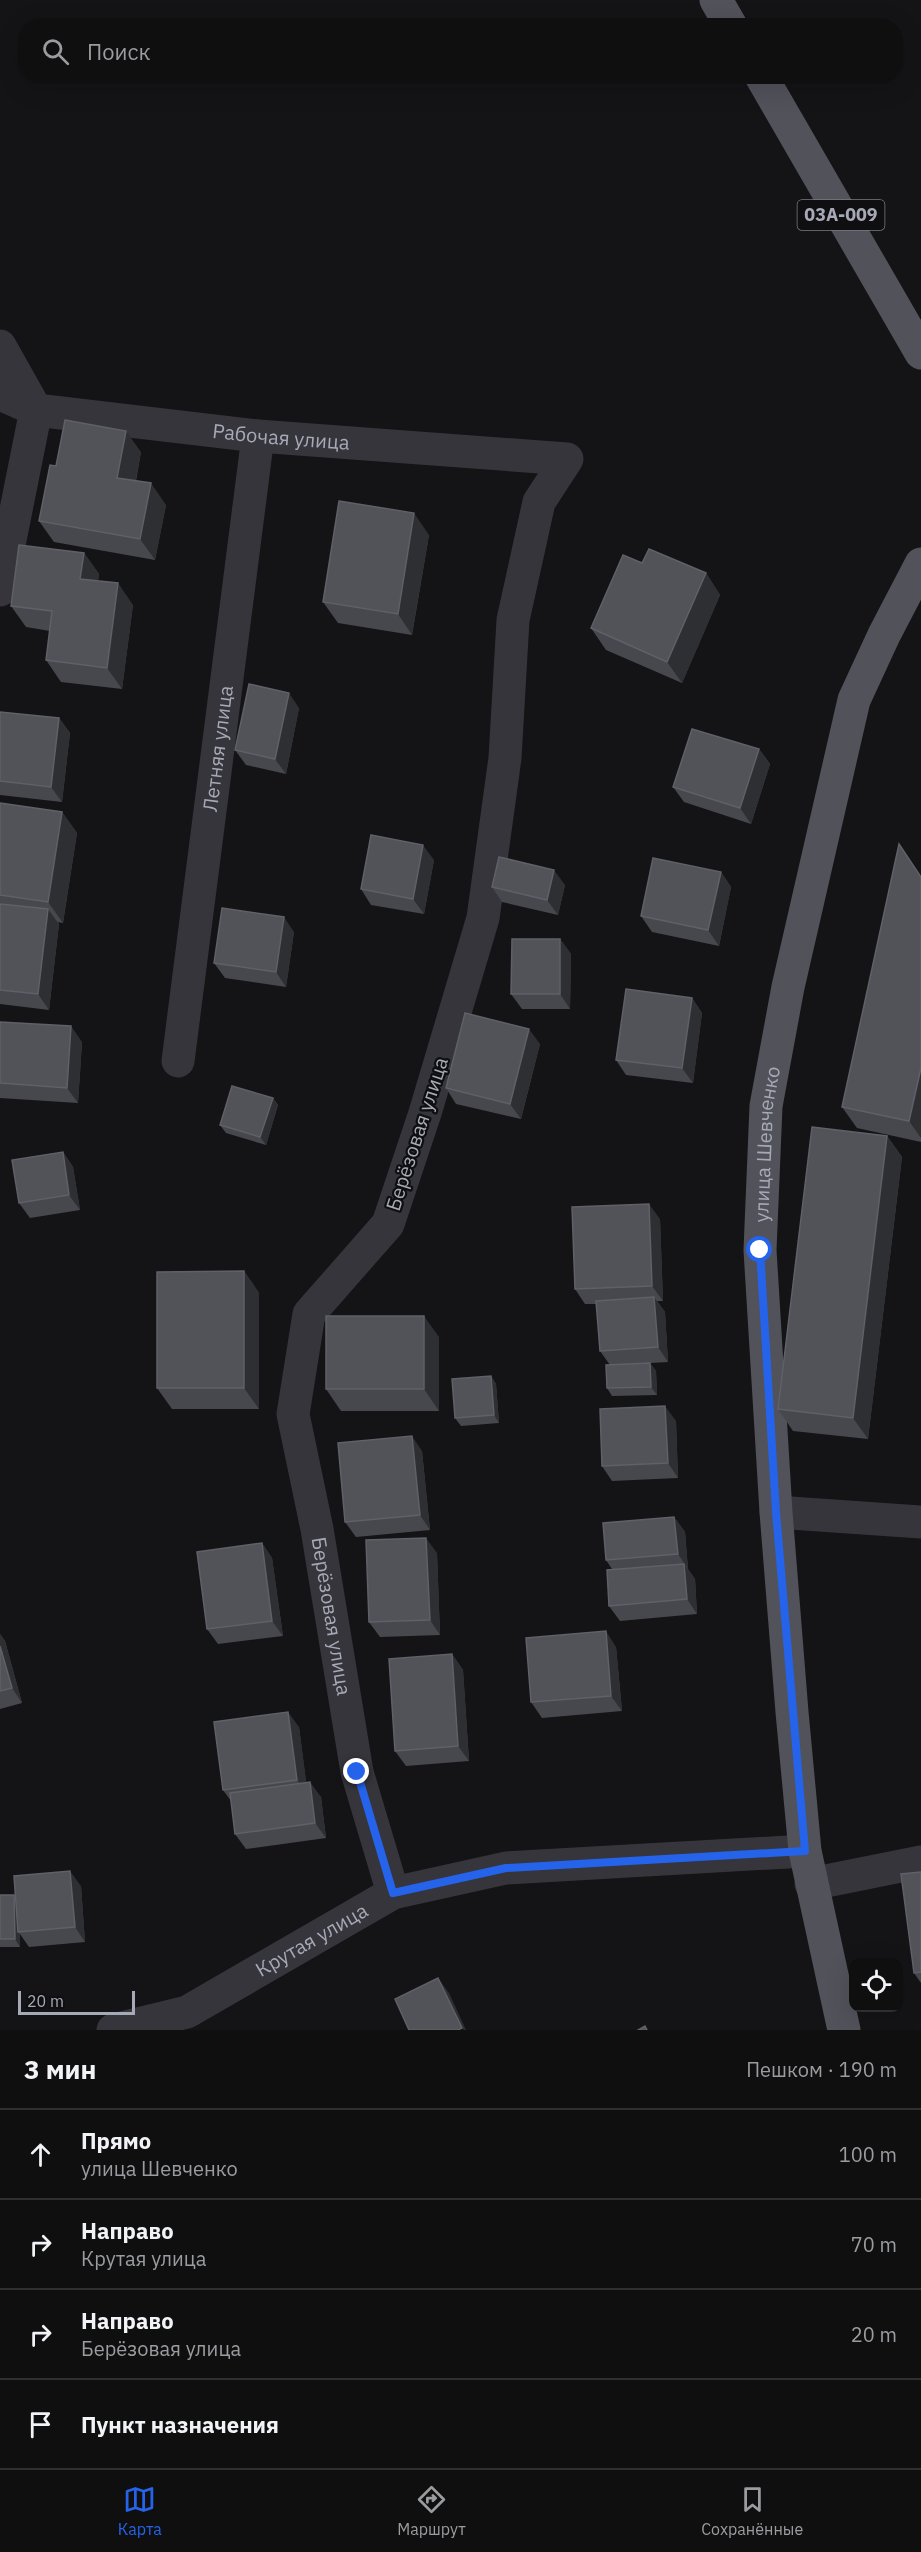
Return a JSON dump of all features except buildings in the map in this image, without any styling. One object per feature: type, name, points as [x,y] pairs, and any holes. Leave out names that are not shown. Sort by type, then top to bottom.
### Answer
[{"type":"main road","points":[[716,0],[726,18]]},
{"type":"main road","name":"03А-009","points":[[765,84],[921,353]]},
{"type":"main road","name":"улица Шевченко","points":[[844,2030],[805,1851],[776,1512],[760,1250],[766,1106],[788,987],[854,700],[884,635],[921,564]]},
{"type":"street","points":[[0,346],[36,410],[0,590]]},
{"type":"street","name":"Рабочая улица","points":[[0,394],[36,410],[258,436],[567,459]]},
{"type":"street","name":"Летняя улица","points":[[178,1061],[258,436]]},
{"type":"street","name":"Берёзовая улица","points":[[393,1893],[357,1772],[317,1528],[293,1414],[309,1314],[388,1224],[425,1113],[479,930],[505,758],[513,620],[539,502],[567,459]]},
{"type":"street","points":[[776,1512],[921,1522]]},
{"type":"street","name":"Крутая улица","points":[[112,2030],[187,2012],[393,1893],[506,1868],[805,1851]]},
{"type":"street","points":[[811,1884],[921,1862]]},
{"type":"route","points":[[357,1772],[393,1893],[506,1868],[805,1851],[776,1512],[760,1250]]}]
